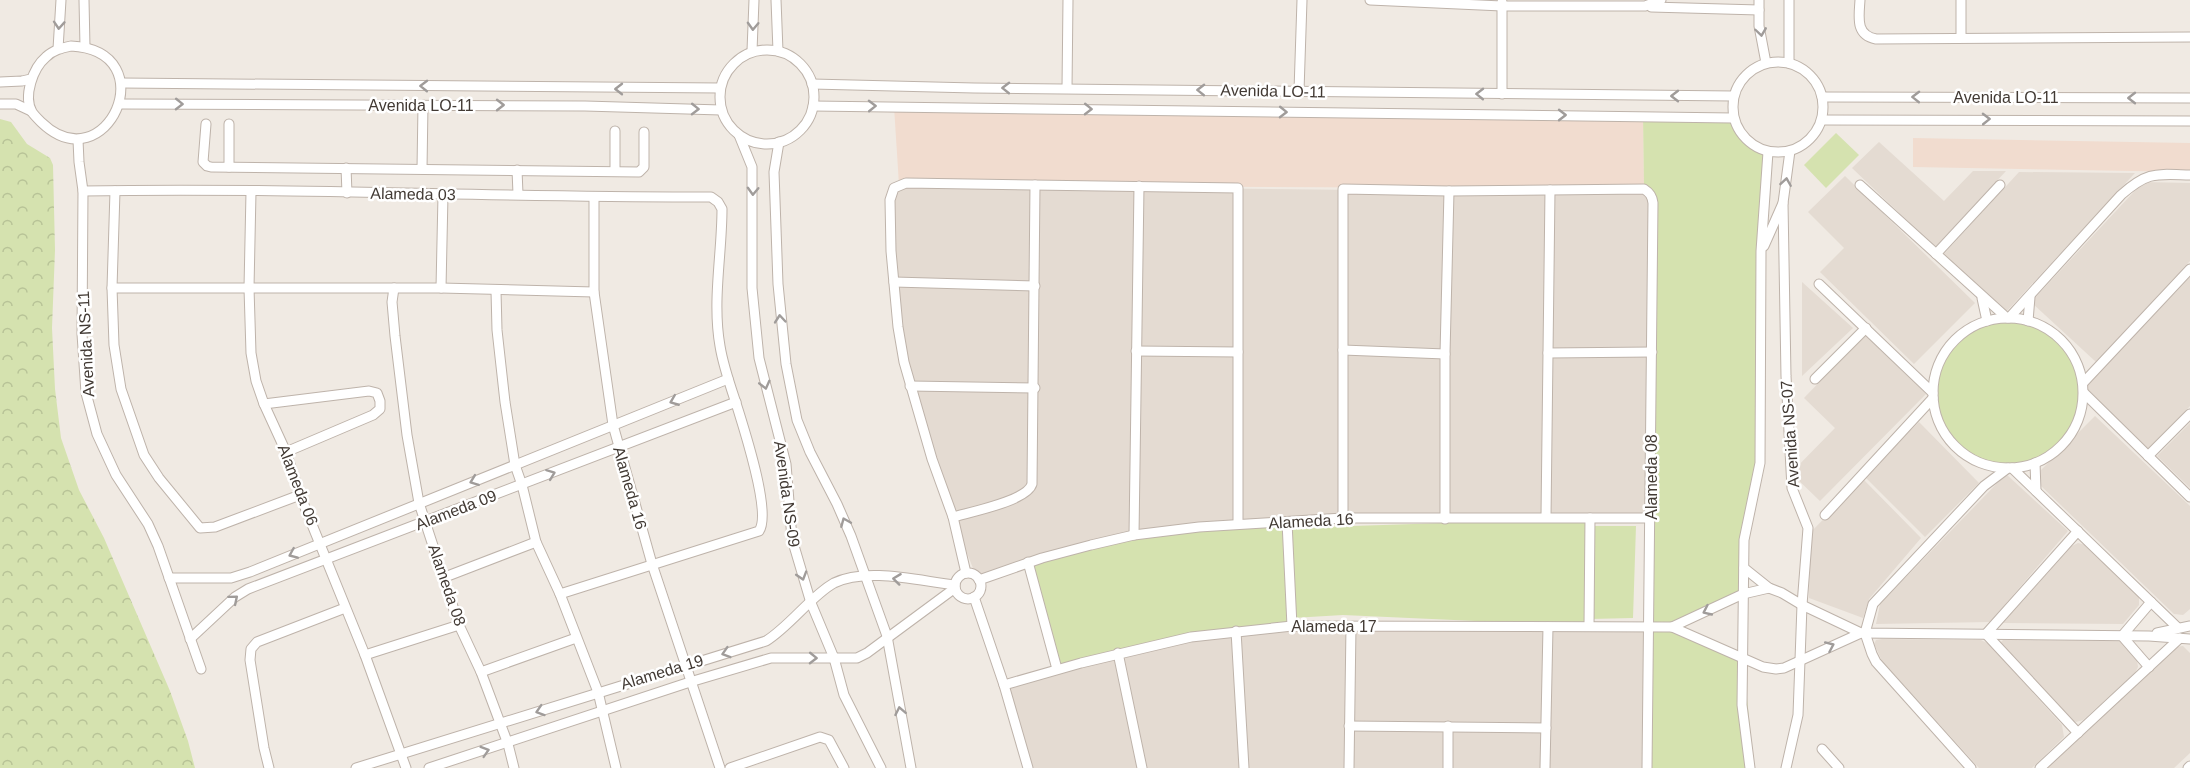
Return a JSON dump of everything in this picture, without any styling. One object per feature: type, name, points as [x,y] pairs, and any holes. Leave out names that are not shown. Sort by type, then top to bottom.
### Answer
[{"type":"street","points":[[58,49],[61,0]]},
{"type":"street","points":[[84,0],[85,47]]},
{"type":"street","points":[[752,51],[754,0]]},
{"type":"street","points":[[777,0],[778,51]]},
{"type":"street","points":[[1067,88],[1068,0]]},
{"type":"street","points":[[1299,91],[1302,0]]},
{"type":"street","points":[[1370,0],[1645,6],[1759,5],[1759,26],[1766,63]]},
{"type":"street","points":[[1645,6],[1661,0]]},
{"type":"street","points":[[1789,0],[1789,63]]},
{"type":"street","points":[[1860,0],[1861,30],[1865,36],[1876,39],[2190,37]]},
{"type":"street","points":[[1960,37],[1961,0]]},
{"type":"street","points":[[1502,3],[1502,94]]},
{"type":"street","points":[[0,104],[16,104],[31,111],[50,130],[78,140],[103,129],[117,113],[121,83],[116,70],[98,51],[71,46],[58,49],[42,62],[31,79],[29,90],[31,111]]},
{"type":"street","points":[[752,51],[778,51],[793,58],[805,69],[812,84],[813,106],[809,118],[791,137],[779,142],[762,144],[739,135],[728,124],[721,110],[720,88],[733,64],[752,51]]},
{"type":"street","points":[[1766,63],[1789,63],[1810,75],[1818,86],[1822,97],[1823,120],[1816,133],[1805,144],[1790,151],[1767,152],[1752,145],[1740,133],[1733,118],[1733,96],[1740,81],[1751,70],[1766,63]]},
{"type":"street","points":[[0,82],[31,79]]},
{"type":"street","name":"Avenida LO-11","points":[[121,83],[720,88]]},
{"type":"street","name":"Avenida LO-11","points":[[812,84],[1733,96]]},
{"type":"street","name":"Avenida LO-11","points":[[1822,97],[2190,98]]},
{"type":"street","name":"Avenida LO-11","points":[[120,104],[585,106],[721,110]]},
{"type":"street","points":[[422,169],[423,105]]},
{"type":"street","name":"Avenida LO-11","points":[[813,106],[1733,118]]},
{"type":"street","name":"Avenida LO-11","points":[[1823,120],[2190,121]]},
{"type":"street","points":[[206,124],[203,162],[207,166],[229,167],[639,172],[644,168],[644,132]]},
{"type":"street","points":[[229,124],[229,167]]},
{"type":"street","points":[[615,130],[615,171]]},
{"type":"street","name":"Avenida NS-09","points":[[739,135],[752,167],[752,288],[759,358],[786,464],[792,539],[811,603],[834,658],[844,695],[881,768]]},
{"type":"street","name":"Avenida NS-11","points":[[78,140],[78,162],[83,191],[82,334],[86,393],[97,434],[116,475],[148,524],[201,669]]},
{"type":"street","name":"Avenida NS-09","points":[[779,142],[774,172],[774,219],[780,323],[797,420],[810,452],[842,515],[887,636],[911,768]]},
{"type":"street","name":"Avenida NS-07","points":[[1786,768],[1798,715],[1802,605],[1808,528],[1792,488],[1786,376],[1783,203],[1790,151]]},
{"type":"street","name":"Avenida NS-07","points":[[1750,768],[1742,705],[1744,540],[1760,463],[1761,250],[1767,152]]},
{"type":"street","points":[[346,168],[347,193]]},
{"type":"street","points":[[517,171],[518,194]]},
{"type":"street","points":[[2008,318],[2030,297],[2121,195],[2137,181],[2158,174],[2190,175]]},
{"type":"street","points":[[966,573],[952,517],[910,386],[898,327],[891,251],[890,200],[894,188],[906,183],[1238,188],[1238,524]]},
{"type":"street","points":[[952,517],[1021,496],[1031,489],[1035,388],[1035,185]]},
{"type":"street","points":[[1860,185],[1982,298],[2008,318]]},
{"type":"street","points":[[1936,254],[2000,185]]},
{"type":"street","points":[[1134,535],[1139,186]]},
{"type":"street","points":[[1343,518],[1343,189],[1550,190],[1546,517]]},
{"type":"street","name":"Alameda 08","points":[[1550,190],[1644,189],[1651,195],[1653,203],[1647,768]]},
{"type":"street","points":[[115,190],[112,288],[114,345],[121,389],[144,455],[159,478],[196,524],[205,529],[300,495]]},
{"type":"street","name":"Alameda 03","points":[[83,191],[518,194],[594,198],[711,197],[722,209],[718,329],[728,379]]},
{"type":"street","points":[[1445,519],[1445,354],[1449,191]]},
{"type":"street","name":"Alameda 06","points":[[251,192],[249,288],[252,368],[264,404],[286,452],[300,495],[365,655],[406,768]]},
{"type":"street","points":[[441,288],[443,195]]},
{"type":"street","name":"Alameda 16","points":[[594,198],[594,292],[612,425],[652,564],[720,768]]},
{"type":"street","name":"Avenida NS-07","points":[[1761,250],[1783,203]]},
{"type":"street","points":[[2083,383],[2190,269]]},
{"type":"street","points":[[894,282],[1035,286]]},
{"type":"street","points":[[1819,284],[1909,369],[1933,395]]},
{"type":"street","points":[[112,288],[441,288],[594,292]]},
{"type":"street","name":"Alameda 08","points":[[394,288],[392,302],[395,336],[407,435],[419,503],[459,625],[501,723],[514,768]]},
{"type":"street","points":[[496,291],[497,330],[504,402],[515,465],[536,542],[560,594],[598,692],[616,768]]},
{"type":"street","points":[[2028,321],[2030,297]]},
{"type":"street","points":[[1982,298],[1987,321]]},
{"type":"street","points":[[2008,318],[2028,321],[2045,328],[2060,339],[2072,353],[2083,383],[2081,411],[2075,428],[2065,442],[2051,454],[2035,463],[2010,468],[1988,465],[1965,454],[1947,436],[1936,414],[1933,395],[1936,373],[1941,359],[1950,346],[1973,327],[1987,321],[2008,318]]},
{"type":"street","points":[[1815,379],[1866,328]]},
{"type":"street","points":[[1343,350],[1445,354]]},
{"type":"street","points":[[1136,351],[1239,352]]},
{"type":"street","points":[[1548,353],[1652,352]]},
{"type":"street","points":[[2080,370],[2098,366]]},
{"type":"street","points":[[1909,369],[1919,373],[1936,373]]},
{"type":"street","points":[[560,594],[759,531],[763,523],[762,510],[753,459],[728,379]]},
{"type":"street","name":"Alameda 09","points":[[169,578],[231,578],[250,572],[728,379]]},
{"type":"street","points":[[910,386],[1035,388]]},
{"type":"street","points":[[264,404],[369,391],[377,393],[380,409],[373,415],[286,452]]},
{"type":"street","points":[[2084,393],[2190,497]]},
{"type":"street","points":[[1825,515],[1911,424],[1933,395]]},
{"type":"street","name":"Alameda 09","points":[[190,639],[241,593],[736,402]]},
{"type":"street","points":[[2081,411],[2103,412]]},
{"type":"street","points":[[1911,424],[1923,417],[1936,414]]},
{"type":"street","points":[[2148,456],[2190,414]]},
{"type":"street","points":[[2035,463],[2036,492]]},
{"type":"street","points":[[1984,486],[1988,465]]},
{"type":"street","points":[[1863,633],[1873,604],[1984,486],[2010,468]]},
{"type":"street","points":[[2010,468],[2178,628]]},
{"type":"street","name":"Alameda 16","points":[[979,580],[1028,562],[1134,535],[1238,524],[1343,518],[1650,518]]},
{"type":"street","points":[[1589,626],[1590,518]]},
{"type":"street","points":[[1287,522],[1292,626]]},
{"type":"street","points":[[1986,634],[2078,531]]},
{"type":"street","points":[[445,577],[536,542]]},
{"type":"street","points":[[1028,562],[1057,669]]},
{"type":"street","points":[[1744,568],[1769,588],[1782,592],[1802,605],[1863,633],[1876,662],[1971,768]]},
{"type":"street","points":[[966,573],[972,573],[979,580],[980,590],[974,597],[962,597],[955,587],[958,577],[966,573]]},
{"type":"street","name":"Alameda 19","points":[[356,768],[766,641],[834,584],[864,575],[955,587]]},
{"type":"street","name":"Alameda 19","points":[[429,768],[508,744],[690,682],[771,658],[857,657],[867,653],[955,587]]},
{"type":"street","points":[[1672,627],[1743,594],[1769,588]]},
{"type":"street","points":[[974,597],[1004,685],[1028,768]]},
{"type":"street","points":[[2122,636],[2151,602]]},
{"type":"street","points":[[269,768],[249,653],[257,642],[345,608]]},
{"type":"street","points":[[365,655],[459,625]]},
{"type":"street","name":"Alameda 17","points":[[1004,685],[1118,653],[1191,637],[1292,626],[1672,627]]},
{"type":"street","points":[[1349,768],[1351,626]]},
{"type":"street","points":[[2149,636],[2190,626]]},
{"type":"street","points":[[1545,768],[1548,627]]},
{"type":"street","points":[[1672,627],[1763,667],[1776,669],[1863,633],[2185,638]]},
{"type":"street","points":[[1236,631],[1244,768]]},
{"type":"street","points":[[1986,634],[2078,733]]},
{"type":"street","points":[[2122,636],[2149,667]]},
{"type":"street","points":[[481,672],[576,638]]},
{"type":"street","points":[[2040,768],[2149,667],[2185,638]]},
{"type":"street","points":[[1118,653],[1142,768]]},
{"type":"street","points":[[1349,726],[1546,728]]},
{"type":"street","points":[[1448,726],[1448,768]]},
{"type":"street","points":[[730,768],[816,737],[824,737],[831,743],[844,768]]},
{"type":"street","points":[[1821,749],[1839,768]]},
{"type":"shaded area","points":[[894,106],[1643,116],[1644,189],[899,185]]},
{"type":"shaded area","points":[[1913,138],[2190,143],[2190,172],[1913,167]]},
{"type":"shaded area","points":[[1879,142],[1944,201],[1973,171],[2006,171],[1935,247],[1852,168]]},
{"type":"shaded area","points":[[2019,172],[2135,173],[2006,312],[1943,255]]},
{"type":"shaded area","points":[[1845,176],[1975,303],[1914,364],[1820,272],[1844,248],[1808,212]]},
{"type":"shaded area","points":[[2143,182],[2190,183],[2190,261],[2096,362],[2031,302]]},
{"type":"shaded area","points":[[899,185],[1648,191],[1652,352],[1650,518],[1343,518],[1028,562],[976,576],[953,517],[910,386],[894,282],[894,188]]},
{"type":"shaded area","points":[[2190,277],[2190,406],[2149,450],[2087,392],[2087,385]]},
{"type":"shaded area","points":[[1802,282],[1853,328],[1802,376]]},
{"type":"shaded area","points":[[1865,335],[1926,394],[1820,501],[1791,473],[1835,428],[1804,398]]},
{"type":"shaded area","points":[[2095,416],[2190,506],[2190,609],[2183,615],[2174,614],[2039,484],[2041,470]]},
{"type":"shaded area","points":[[1919,422],[1979,483],[1925,537],[1864,476]]},
{"type":"shaded area","points":[[2190,423],[2190,488],[2157,456]]},
{"type":"shaded area","points":[[2006,474],[2068,531],[1990,622],[1876,624],[1880,604]]},
{"type":"shaded area","points":[[1863,479],[1921,538],[1869,599],[1863,618],[1809,598],[1810,533]]},
{"type":"shaded area","points":[[2078,543],[2086,545],[2139,596],[2139,605],[2123,624],[2003,623],[2072,546]]},
{"type":"shaded area","points":[[1648,627],[1647,768],[1026,768],[1004,685],[1236,631]]},
{"type":"shaded area","points":[[1876,640],[1981,640],[1989,644],[2062,725],[2064,737],[2032,768],[1979,768],[1882,661],[1874,644]]},
{"type":"shaded area","points":[[2003,640],[2120,641],[2137,660],[2138,667],[2135,673],[2083,720],[2076,722],[2071,720],[2000,643]]},
{"type":"shaded area","points":[[2183,646],[2190,653],[2190,753],[2174,768],[2047,768],[2175,647]]},
{"type":"green space","points":[[1643,116],[1733,118],[1752,145],[1768,152],[1761,430],[1744,540],[1743,594],[1672,627],[1743,658],[1754,768],[1647,768],[1651,195],[1644,189]]},
{"type":"green space","points":[[0,119],[11,122],[27,144],[50,158],[53,165],[55,250],[52,328],[55,389],[61,438],[79,490],[104,538],[170,691],[195,768],[0,768]]},
{"type":"green space","points":[[1836,133],[1859,155],[1826,188],[1804,165]]},
{"type":"green space","points":[[2008,319],[2022,320],[2036,325],[2049,331],[2060,341],[2070,352],[2076,365],[2081,379],[2081,407],[2076,421],[2070,434],[2060,445],[2049,455],[2036,461],[2022,466],[2008,467],[1994,466],[1980,461],[1967,455],[1956,445],[1946,434],[1940,421],[1935,407],[1934,393],[1935,379],[1940,365],[1946,352],[1956,341],[1967,331],[1980,325],[1994,320]]},
{"type":"green space","points":[[1590,518],[1591,526],[1636,526],[1633,618],[1590,619],[1589,626],[1343,615],[1292,618],[1292,626],[1236,631],[1057,669],[1028,562],[1173,530],[1287,522],[1291,600],[1293,528]]}]
